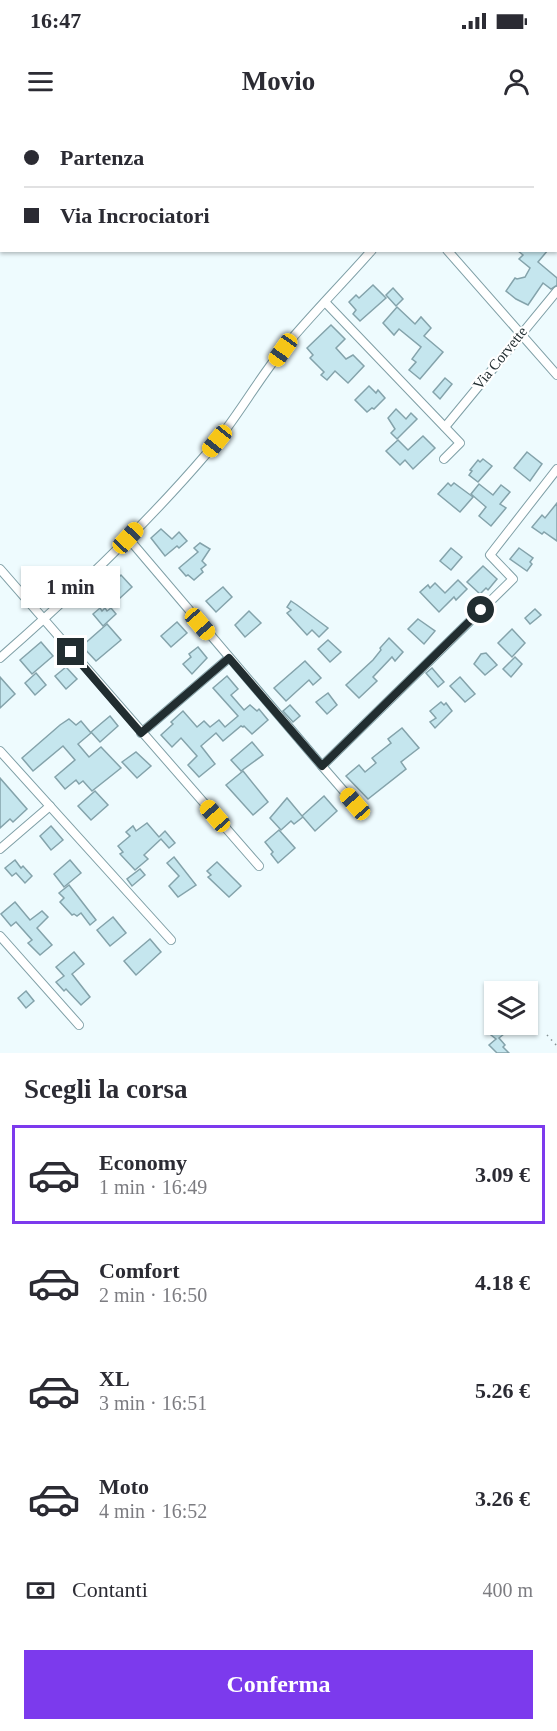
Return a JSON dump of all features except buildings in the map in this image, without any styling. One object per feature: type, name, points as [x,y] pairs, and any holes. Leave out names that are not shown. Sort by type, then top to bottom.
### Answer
[{"type":"street","points":[[0,658],[128,538],[207,453],[283,350],[370,252]]},
{"type":"street","points":[[449,252],[557,375]]},
{"type":"street","name":"Via Corvette","points":[[445,427],[557,291]]},
{"type":"street","points":[[325,302],[460,443],[444,459]]},
{"type":"street","points":[[322,766],[513,579],[490,555],[557,469]]},
{"type":"street","points":[[128,538],[355,804]]},
{"type":"street","points":[[0,569],[259,866]]},
{"type":"street","points":[[141,733],[229,658]]},
{"type":"street","points":[[0,751],[171,939]]},
{"type":"street","points":[[0,849],[50,806]]},
{"type":"street","points":[[0,936],[79,1025]]},
{"type":"path","points":[[547,1035],[557,1046]]},
{"type":"route","points":[[71,652],[141,733],[229,658],[322,766],[481,610]]}]
